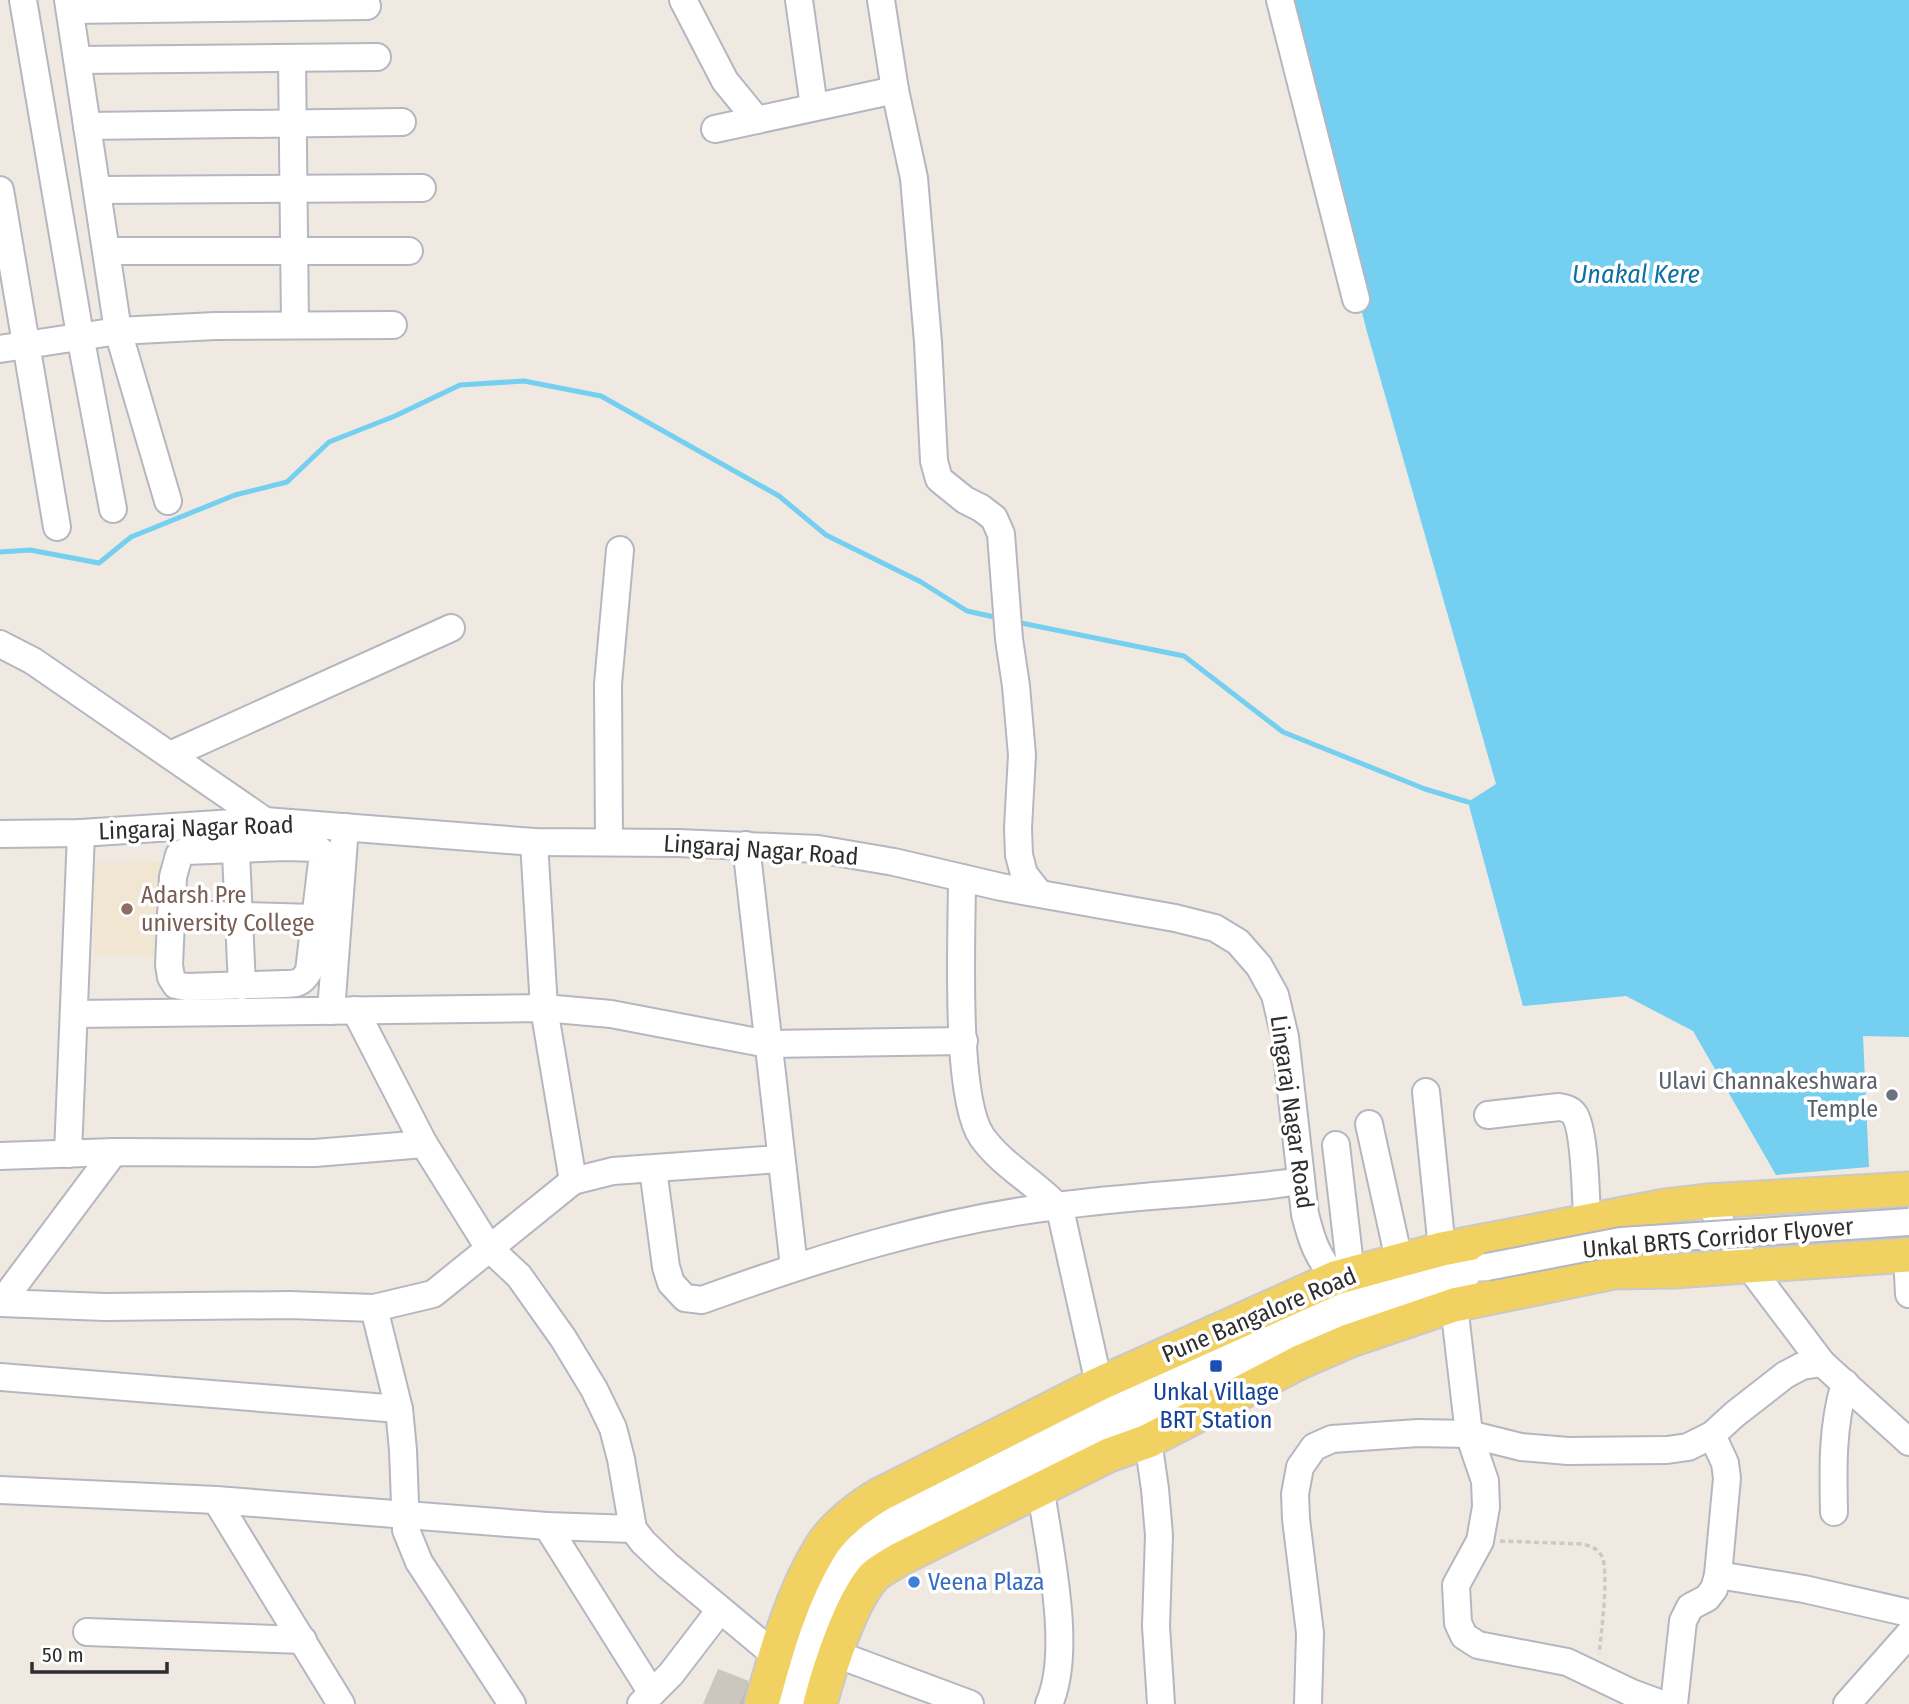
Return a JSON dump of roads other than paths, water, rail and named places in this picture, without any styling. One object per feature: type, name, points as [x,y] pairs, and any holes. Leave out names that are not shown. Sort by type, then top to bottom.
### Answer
[{"type":"main road","name":"Pune Bangalore Road","points":[[762,1704],[775,1655],[798,1595],[822,1546],[865,1503],[1099,1384],[1343,1276],[1442,1249],[1587,1220],[1707,1201],[1909,1189]]},
{"type":"main road","points":[[820,1704],[852,1613],[873,1576],[900,1559],[1109,1455],[1148,1441],[1300,1362],[1351,1340],[1454,1305],[1615,1272],[1674,1271],[1908,1255]]},
{"type":"street","points":[[23,0],[80,335],[113,509]]},
{"type":"street","points":[[682,0],[725,81],[757,120]]},
{"type":"street","points":[[799,0],[814,107]]},
{"type":"street","points":[[881,0],[895,90],[914,177],[928,342],[934,461],[939,479],[994,519],[1001,534],[1009,639],[1022,743],[1019,855],[1024,874],[1039,893]]},
{"type":"street","points":[[1280,0],[1356,299]]},
{"type":"street","points":[[168,501],[118,331],[69,5],[368,6]]},
{"type":"street","points":[[78,60],[377,57]]},
{"type":"street","points":[[292,58],[295,326]]},
{"type":"street","points":[[715,129],[895,90]]},
{"type":"street","points":[[88,126],[402,122]]},
{"type":"street","points":[[97,190],[422,188]]},
{"type":"street","points":[[0,190],[57,527]]},
{"type":"street","points":[[107,251],[409,251]]},
{"type":"street","points":[[0,349],[118,331],[393,325]]},
{"type":"street","points":[[609,842],[608,684],[620,550]]},
{"type":"street","points":[[170,755],[451,628]]},
{"type":"street","points":[[0,645],[33,661],[265,821]]},
{"type":"street","name":"Lingaraj Nagar Road","points":[[0,834],[81,833],[265,821],[534,842],[746,845],[818,849],[860,855],[1215,928],[1238,942],[1259,965],[1275,995],[1285,1037],[1301,1181],[1312,1242],[1319,1258],[1343,1276]]},
{"type":"street","points":[[234,822],[241,916],[242,986]]},
{"type":"street","points":[[345,827],[343,1010],[489,1248],[519,1276],[563,1338],[594,1389],[613,1428],[633,1529],[667,1565],[775,1655]]},
{"type":"street","points":[[68,1154],[81,833]]},
{"type":"street","points":[[534,842],[544,1009],[573,1181]]},
{"type":"street","points":[[746,845],[794,1267]]},
{"type":"street","points":[[317,848],[323,853],[309,971],[298,984],[176,985],[169,965],[171,914],[173,877],[179,855],[186,851],[317,848]]},
{"type":"street","points":[[962,878],[964,1041],[971,1110],[980,1134],[1007,1164],[1057,1206],[1062,1218],[1099,1384]]},
{"type":"street","points":[[171,914],[316,918]]},
{"type":"street","points":[[75,1014],[544,1009],[611,1013],[768,1044],[964,1041]]},
{"type":"street","points":[[1426,1092],[1442,1249]]},
{"type":"street","points":[[1488,1115],[1559,1107],[1569,1109],[1575,1115],[1582,1150],[1587,1220]]},
{"type":"street","points":[[1369,1124],[1399,1260]]},
{"type":"street","points":[[0,1156],[315,1153],[424,1144]]},
{"type":"street","points":[[1336,1145],[1343,1276]]},
{"type":"street","points":[[1,1303],[114,1153]]},
{"type":"street","points":[[1,1303],[104,1307],[289,1305],[374,1308],[433,1294],[573,1181],[613,1171],[780,1159]]},
{"type":"street","points":[[653,1169],[668,1276],[678,1293],[685,1298],[702,1300],[881,1240],[1057,1206],[1254,1188],[1301,1181]]},
{"type":"street","points":[[1707,1201],[1748,1265],[1822,1363],[1909,1442]]},
{"type":"street","name":"Unkal BRTS Corridor Flyover","points":[[1487,1267],[1621,1241],[1909,1222]]},
{"type":"street","points":[[1908,1255],[1909,1294]]},
{"type":"street","points":[[780,1704],[789,1664],[807,1617],[837,1555],[890,1512],[1096,1410],[1336,1298],[1425,1271],[1487,1267]]},
{"type":"street","points":[[798,1704],[828,1613],[854,1565],[893,1536],[1295,1342],[1487,1267]]},
{"type":"street","points":[[1454,1305],[1469,1434],[1485,1481],[1486,1507],[1480,1541],[1456,1585],[1458,1623],[1464,1636],[1478,1645],[1567,1662],[1662,1704]]},
{"type":"street","points":[[374,1308],[399,1409],[404,1516],[410,1544],[512,1704]]},
{"type":"street","points":[[1308,1704],[1309,1623],[1295,1494],[1300,1467],[1314,1447],[1332,1439],[1418,1433],[1469,1434],[1521,1447],[1568,1451],[1667,1450],[1688,1447],[1712,1435],[1735,1413],[1785,1375],[1802,1366],[1822,1363]]},
{"type":"street","points":[[0,1377],[399,1409]]},
{"type":"street","points":[[1834,1512],[1832,1451],[1839,1403],[1845,1383]]},
{"type":"street","points":[[1674,1704],[1683,1621],[1690,1607],[1707,1598],[1714,1589],[1718,1575],[1727,1478],[1712,1435]]},
{"type":"street","points":[[1148,1441],[1158,1535],[1156,1626],[1161,1704]]},
{"type":"street","points":[[0,1490],[216,1500],[547,1526],[633,1529]]},
{"type":"street","points":[[1041,1491],[1058,1612],[1057,1673],[1049,1704]]},
{"type":"street","points":[[216,1500],[341,1704]]},
{"type":"street","points":[[547,1526],[647,1699],[683,1659],[720,1610]]},
{"type":"street","points":[[1718,1575],[1804,1589],[1909,1613]]},
{"type":"street","points":[[88,1632],[303,1640]]},
{"type":"street","points":[[1847,1704],[1909,1634]]},
{"type":"street","points":[[836,1654],[970,1704]]},
{"type":"water","name":"Unakal Kere","points":[[1282,0],[1909,0],[1909,1037],[1863,1036],[1869,1167],[1776,1175],[1693,1031],[1626,996],[1523,1006],[1468,802],[1496,784],[1367,332]]},
{"type":"waterway","points":[[0,552],[30,550],[99,563],[131,537],[235,495],[287,482],[329,442],[395,416],[460,385],[524,381],[601,396],[779,496],[826,535],[921,582],[967,611],[999,618]]},
{"type":"waterway","points":[[1016,622],[1184,656],[1283,732],[1425,789],[1468,802]]},
{"type":"place","name":"Adarsh Pre university College","points":[[127,909]]},
{"type":"place","name":"Ulavi Channakeshwara Temple","points":[[1892,1095]]},
{"type":"place","name":"Unkal Village BRT Station","points":[[1216,1366]]},
{"type":"place","name":"Veena Plaza","points":[[914,1582]]}]
